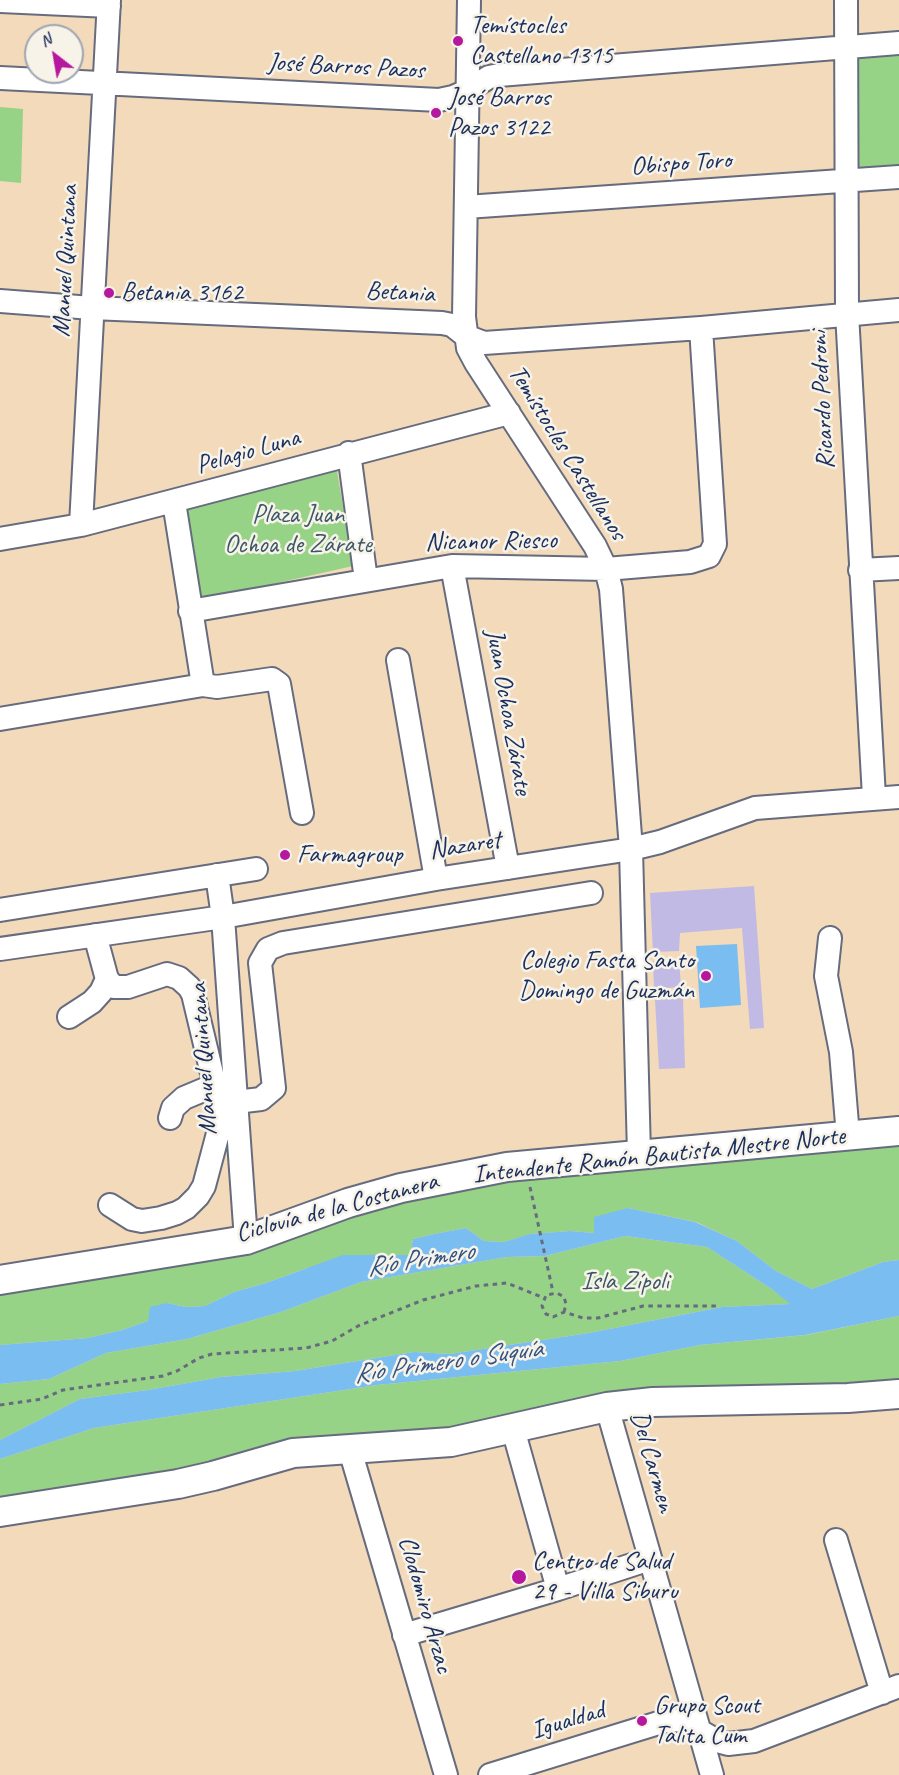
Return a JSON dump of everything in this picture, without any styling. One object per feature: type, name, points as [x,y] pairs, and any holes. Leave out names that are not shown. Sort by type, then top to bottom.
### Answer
[{"type":"main road","name":"Intendente Ramón Bautista Mestre Norte","points":[[0,1280],[246,1240],[348,1203],[401,1188],[507,1167],[899,1131]]},
{"type":"main road","points":[[0,1512],[178,1484],[293,1454],[451,1442],[607,1407],[653,1402],[848,1398],[899,1394]]},
{"type":"street","name":"Temístocles Castellanos","points":[[469,0],[466,207],[466,336],[468,348],[595,546],[606,569],[610,589],[631,849],[639,1154]]},
{"type":"street","name":"Ricardo Pedroni","points":[[846,0],[847,313],[874,797]]},
{"type":"street","points":[[0,1],[109,3]]},
{"type":"street","name":"Manuel Quintana","points":[[81,525],[109,3]]},
{"type":"street","name":"José Barros Pazos","points":[[0,78],[439,100],[453,97],[482,81],[499,75],[899,43]]},
{"type":"street","name":"Obispo Toro","points":[[466,207],[899,177]]},
{"type":"street","name":"Betania","points":[[0,301],[92,308],[442,323],[452,325],[466,336],[483,343],[701,328],[899,310]]},
{"type":"street","name":"Nicanor Riesco","points":[[190,611],[452,567],[606,569],[700,560],[709,556],[715,544],[701,328]]},
{"type":"street","name":"Pelagio Luna","points":[[0,539],[81,525],[174,502],[349,453],[509,412]]},
{"type":"street","points":[[349,453],[366,580]]},
{"type":"street","points":[[174,502],[203,685]]},
{"type":"street","name":"Juan Ochoa Zárate","points":[[452,567],[508,868]]},
{"type":"street","points":[[860,570],[899,568]]},
{"type":"street","points":[[398,660],[436,879]]},
{"type":"street","points":[[0,719],[203,685],[217,687],[276,680],[279,684],[302,813]]},
{"type":"street","name":"Nazaret","points":[[0,949],[223,917],[436,879],[631,849],[660,842],[755,808],[874,797],[899,797]]},
{"type":"street","points":[[0,910],[256,869]]},
{"type":"street","name":"Manuel Quintana","points":[[217,875],[223,917],[246,1240]]},
{"type":"street","points":[[236,1102],[261,1099],[274,1088],[260,963],[268,949],[283,943],[591,893]]},
{"type":"street","points":[[95,935],[107,980],[114,987],[120,988],[167,974],[184,981],[193,994],[220,1107],[221,1122],[204,1186],[198,1196],[177,1213],[150,1221],[132,1219],[110,1205]]},
{"type":"street","points":[[830,938],[826,976],[841,1052],[848,1136]]},
{"type":"street","points":[[69,1017],[92,1002],[101,992],[107,980]]},
{"type":"street","points":[[170,1118],[176,1096],[215,1085]]},
{"type":"street","name":"Del Carmen","points":[[607,1407],[712,1775]]},
{"type":"street","points":[[513,1429],[558,1589]]},
{"type":"street","name":"Clodomiro Arzac","points":[[350,1450],[446,1775]]},
{"type":"street","points":[[836,1540],[891,1690]]},
{"type":"street","points":[[404,1635],[650,1559]]},
{"type":"street","name":"Igualdad","points":[[490,1775],[665,1720],[681,1720],[717,1741],[728,1744],[754,1741],[891,1690]]},
{"type":"path","points":[[530,1192],[554,1293]]},
{"type":"path","points":[[0,1405],[42,1399],[63,1390],[162,1376],[212,1354],[306,1348],[332,1341],[358,1326],[423,1300],[476,1286],[507,1283],[544,1298],[554,1293],[561,1295],[566,1300],[564,1312]]},
{"type":"path","points":[[544,1298],[542,1306],[546,1314],[553,1317],[564,1312],[584,1318],[598,1318],[643,1306],[717,1306]]},
{"type":"green space","points":[[899,51],[899,167],[857,170],[857,53]]},
{"type":"green space","points":[[0,107],[23,109],[21,183],[0,181]]},
{"type":"green space","name":"Plaza Juan Ochoa de Zárate","points":[[337,471],[353,566],[197,601],[183,508]]},
{"type":"green space","points":[[899,1131],[899,1260],[883,1262],[812,1289],[776,1271],[737,1241],[696,1222],[628,1208],[594,1233],[570,1231],[531,1234],[504,1242],[484,1241],[466,1228],[434,1234],[413,1239],[410,1255],[307,1268],[234,1292],[205,1306],[186,1307],[167,1303],[148,1321],[122,1330],[88,1338],[0,1345],[0,1280],[227,1244],[401,1188]]},
{"type":"green space","name":"Isla Zípoli","points":[[625,1236],[707,1247],[791,1304],[722,1307],[589,1333],[450,1354],[414,1352],[295,1371],[221,1377],[80,1399],[0,1440],[0,1384],[49,1379],[106,1353],[187,1339],[281,1312],[361,1282],[507,1257],[545,1256]]},
{"type":"green space","points":[[899,1316],[899,1394],[653,1402],[0,1512],[0,1459],[94,1428],[377,1385],[620,1361],[700,1345],[806,1335]]},
{"type":"water","points":[[737,944],[741,1005],[700,1008],[696,946]]},
{"type":"water","points":[[628,1208],[695,1222],[737,1241],[776,1271],[812,1289],[883,1262],[899,1260],[899,1316],[805,1335],[700,1345],[620,1361],[377,1385],[94,1428],[0,1459],[0,1440],[80,1399],[221,1377],[295,1371],[414,1352],[450,1354],[589,1333],[722,1307],[790,1304],[773,1290],[707,1247],[625,1236],[545,1256],[507,1257],[361,1282],[281,1312],[187,1339],[106,1353],[49,1379],[0,1384],[0,1345],[88,1338],[122,1330],[148,1321],[150,1307],[167,1303],[186,1307],[205,1306],[234,1292],[343,1255],[410,1255],[413,1239],[434,1234],[466,1228],[484,1241],[504,1242],[530,1234],[570,1231],[594,1233],[594,1217]]},
{"type":"building","points":[[754,886],[764,1028],[750,1029],[742,928],[680,933],[679,951],[653,952],[650,893]]},
{"type":"building","points":[[679,960],[681,987],[654,989],[653,961]]},
{"type":"building","points":[[683,998],[685,1068],[659,1069],[655,1000]]},
{"type":"place","name":"Temístocles Castellano 1315","points":[[458,41]]},
{"type":"place","name":"José Barros Pazos 3122","points":[[436,113]]},
{"type":"place","name":"Betania 3162","points":[[109,293]]},
{"type":"place","name":"Farmagroup","points":[[285,855]]},
{"type":"place","name":"Colegio Fasta Santo Domingo de Guzmán","points":[[706,976]]},
{"type":"place","name":"Centro de Salud 29 - Villa Siburu","points":[[519,1577]]},
{"type":"place","name":"Grupo Scout Talita Cum","points":[[642,1721]]},
{"type":"water label","name":"Río Primero","points":[[420,1260]]},
{"type":"water label","name":"Río Primero o Suquía","points":[[448,1362]]}]
